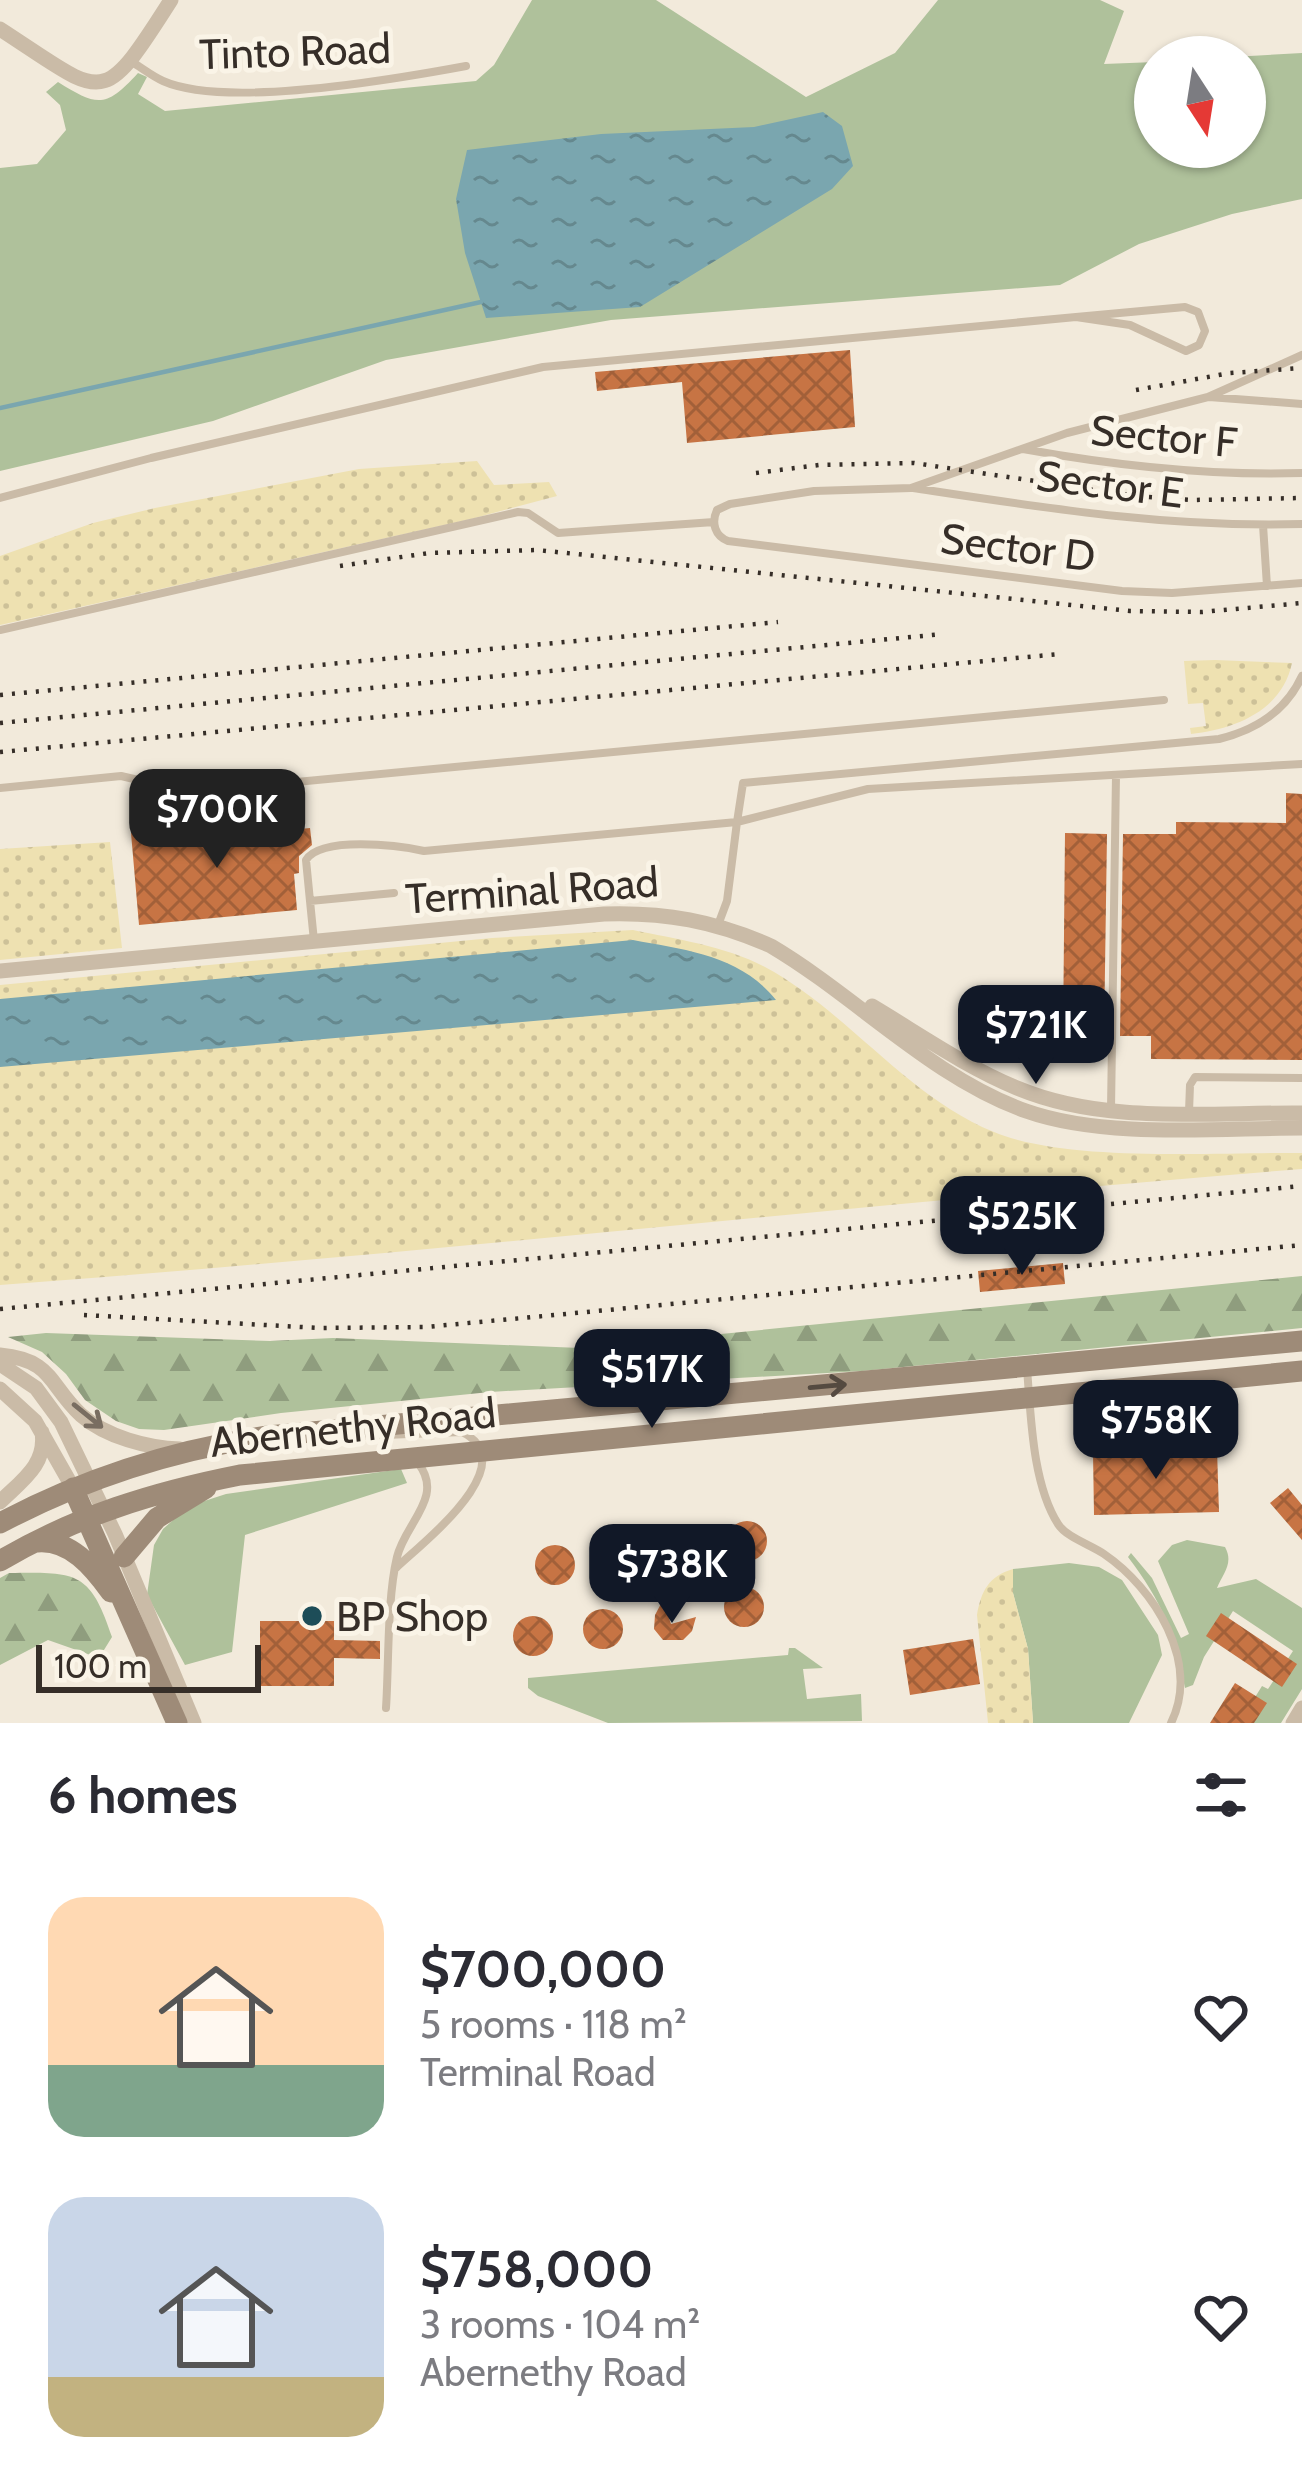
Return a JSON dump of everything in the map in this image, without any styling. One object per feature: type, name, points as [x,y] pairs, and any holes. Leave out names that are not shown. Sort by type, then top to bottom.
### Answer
[{"type":"main road","name":"Abernethy Road","points":[[0,1523],[81,1484],[192,1448],[314,1431],[1302,1341]]},
{"type":"main road","name":"Abernethy Road","points":[[0,1561],[95,1513],[240,1475],[1302,1371]]},
{"type":"main road","points":[[124,1557],[157,1518],[215,1482],[240,1475]]},
{"type":"main road","points":[[81,1484],[177,1723]]},
{"type":"main road","points":[[33,1542],[53,1541],[85,1561],[133,1621]]},
{"type":"street","points":[[0,29],[78,79],[105,83],[132,62],[171,0]]},
{"type":"street","name":"Terminal Road","points":[[0,971],[623,914],[680,916],[771,946],[959,1078],[1029,1112],[1093,1126],[1302,1128]]},
{"type":"street","points":[[797,962],[1017,1088],[1111,1111],[1302,1113]]},
{"type":"street","points":[[0,1359],[25,1359],[43,1367],[82,1416],[108,1431],[160,1448],[192,1448]]},
{"type":"street","points":[[0,1359],[50,1404],[81,1484]]},
{"type":"street","points":[[0,1389],[25,1409],[81,1484]]},
{"type":"street","points":[[0,1502],[37,1466],[44,1446],[42,1432]]},
{"type":"street","points":[[95,1513],[124,1557],[194,1723]]},
{"type":"street","points":[[1293,1723],[1302,1708]]},
{"type":"lane","name":"Tinto Road","points":[[132,62],[164,82],[244,92],[389,80],[466,66]]},
{"type":"lane","points":[[0,498],[170,453],[543,367],[1076,317],[1185,307],[1198,312],[1205,331],[1193,349],[1179,350],[1130,326],[1076,317]]},
{"type":"lane","points":[[0,630],[464,528],[518,512],[528,513],[558,533],[714,522],[718,510],[730,504],[814,490],[911,488],[1022,449],[1208,397],[1302,356]]},
{"type":"lane","points":[[1208,397],[1302,404]]},
{"type":"lane","name":"Sector F","points":[[1022,449],[1194,474],[1302,473]]},
{"type":"lane","name":"Sector E","points":[[911,488],[1112,519],[1221,527],[1302,524]]},
{"type":"lane","name":"Sector D","points":[[714,522],[718,534],[728,541],[1122,591],[1172,593],[1302,583]]},
{"type":"lane","points":[[1263,526],[1267,586]]},
{"type":"lane","points":[[718,925],[727,901],[743,783],[1232,736],[1278,711],[1302,676]]},
{"type":"lane","points":[[0,788],[121,776],[190,792],[1164,700]]},
{"type":"lane","points":[[314,942],[306,860],[317,849],[387,843],[424,851],[737,822],[868,789],[1302,764]]},
{"type":"lane","points":[[1111,1111],[1116,775]]},
{"type":"lane","points":[[310,902],[394,893]]},
{"type":"lane","points":[[1189,1112],[1195,1077],[1302,1078]]},
{"type":"lane","points":[[1027,1367],[1035,1461],[1059,1527],[1108,1557],[1145,1590],[1167,1626],[1180,1670],[1177,1711],[1171,1723]]},
{"type":"lane","points":[[314,1431],[372,1438],[462,1432],[470,1435],[480,1451],[481,1468],[470,1496],[396,1568]]},
{"type":"lane","points":[[386,1708],[397,1556],[425,1504],[429,1486],[418,1462],[398,1458]]},
{"type":"green space","points":[[532,0],[656,0],[806,97],[895,53],[938,0],[1100,0],[1124,11],[1104,64],[1134,63],[1134,168],[1266,168],[1266,55],[1302,53],[1302,199],[1232,214],[1139,244],[1060,285],[611,320],[386,360],[213,421],[0,471],[0,168],[37,164],[66,130],[60,105],[46,92],[58,82],[101,100],[118,93],[138,73],[147,77],[138,94],[165,111],[476,81],[494,65]]},
{"type":"green space","points":[[1302,1276],[1302,1328],[862,1371],[490,1392],[164,1430],[139,1429],[116,1421],[85,1400],[42,1352],[8,1337],[46,1333],[270,1341],[333,1338],[580,1348]]},
{"type":"green space","points":[[401,1469],[407,1483],[245,1535],[232,1652],[185,1665],[147,1595],[154,1545],[163,1529],[189,1506],[226,1494]]},
{"type":"green space","points":[[1187,1540],[1225,1547],[1228,1563],[1217,1588],[1256,1579],[1302,1608],[1302,1689],[1281,1723],[1239,1723],[1262,1686],[1268,1689],[1293,1651],[1233,1611],[1204,1657],[1193,1685],[1185,1688],[1166,1619],[1128,1557],[1131,1553],[1152,1578],[1181,1638],[1189,1634],[1158,1561],[1172,1545]]},
{"type":"green space","points":[[1069,1563],[1099,1567],[1122,1580],[1158,1635],[1162,1655],[1129,1723],[1033,1723],[1028,1649],[1013,1593],[1013,1569]]},
{"type":"green space","points":[[9,1573],[66,1575],[88,1587],[112,1637],[99,1658],[48,1640],[0,1665],[0,1578]]},
{"type":"green space","points":[[789,1648],[823,1668],[803,1669],[807,1699],[861,1694],[862,1721],[608,1723],[528,1688],[528,1678],[788,1655]]},
{"type":"sand","points":[[477,461],[494,485],[549,482],[557,496],[0,625],[0,556],[93,523],[359,469]]},
{"type":"sand","points":[[1184,661],[1292,663],[1278,694],[1254,715],[1224,728],[1191,734],[1190,728],[1206,726],[1203,703],[1188,704]]},
{"type":"sand","points":[[110,842],[122,948],[0,960],[0,849]]},
{"type":"sand","points":[[633,930],[717,948],[765,967],[823,1006],[933,1098],[994,1132],[1025,1142],[1102,1152],[1302,1153],[1302,1169],[0,1285],[0,985],[492,938]]},
{"type":"sand","points":[[1013,1569],[1013,1593],[1028,1649],[1033,1723],[988,1723],[977,1615],[988,1586]]},
{"type":"water","points":[[823,112],[842,126],[853,166],[832,189],[640,307],[486,318],[465,253],[456,199],[467,150],[601,134],[754,127]]},
{"type":"water","points":[[633,940],[729,964],[776,1000],[0,1067],[0,999]]},
{"type":"building","points":[[850,350],[855,427],[687,443],[682,382],[597,391],[595,372]]},
{"type":"building","points":[[1286,793],[1302,794],[1302,1060],[1151,1059],[1151,1036],[1120,1036],[1123,834],[1176,834],[1176,822],[1286,823]]},
{"type":"building","points":[[289,819],[290,830],[310,828],[312,845],[299,856],[299,873],[294,874],[297,910],[139,925],[131,833]]},
{"type":"building","points":[[1065,833],[1107,834],[1104,1036],[1063,1036]]},
{"type":"building","points":[[1063,1263],[1065,1284],[980,1292],[978,1271]]},
{"type":"building","points":[[1217,1449],[1219,1512],[1094,1515],[1093,1453]]},
{"type":"building","points":[[1288,1488],[1302,1505],[1302,1540],[1270,1503]]},
{"type":"building","points":[[747,1521],[761,1527],[767,1541],[761,1555],[747,1561],[733,1555],[727,1541],[733,1527]]},
{"type":"building","points":[[690,1525],[704,1531],[710,1545],[704,1559],[690,1565],[676,1559],[670,1545],[676,1531]]},
{"type":"building","points":[[626,1531],[640,1537],[646,1551],[640,1565],[626,1571],[612,1565],[606,1551],[612,1537]]},
{"type":"building","points":[[555,1545],[569,1551],[575,1565],[569,1579],[555,1585],[541,1579],[535,1565],[541,1551]]},
{"type":"building","points":[[744,1587],[758,1593],[764,1607],[758,1621],[744,1627],[730,1621],[724,1607],[730,1593]]},
{"type":"building","points":[[663,1600],[671,1624],[696,1617],[683,1640],[663,1640],[654,1629]]},
{"type":"building","points":[[603,1609],[617,1615],[623,1629],[617,1643],[603,1649],[589,1643],[583,1629],[589,1615]]},
{"type":"building","points":[[1221,1613],[1297,1664],[1282,1687],[1206,1636]]},
{"type":"building","points":[[533,1616],[547,1622],[553,1636],[547,1650],[533,1656],[519,1650],[513,1636],[519,1622]]},
{"type":"building","points":[[260,1621],[334,1621],[334,1640],[380,1641],[380,1659],[334,1658],[334,1686],[260,1686]]},
{"type":"building","points":[[973,1639],[980,1684],[910,1695],[903,1650]]},
{"type":"building","points":[[1235,1683],[1267,1703],[1254,1723],[1210,1723]]},
{"type":"waterway","points":[[0,408],[481,302]]},
{"type":"railway","points":[[1136,390],[1230,373],[1302,368]]},
{"type":"railway","points":[[756,473],[819,465],[914,463],[1135,496],[1302,498]]},
{"type":"railway","points":[[340,566],[429,553],[537,550],[1130,611],[1202,612],[1302,603]]},
{"type":"railway","points":[[0,695],[778,622]]},
{"type":"railway","points":[[0,723],[943,634]]},
{"type":"railway","points":[[0,752],[1060,654]]},
{"type":"railway","points":[[0,1309],[1302,1186]]},
{"type":"railway","points":[[84,1315],[320,1328],[426,1327],[1302,1245]]},
{"type":"place","name":"BP Shop","points":[[312,1616]]}]
